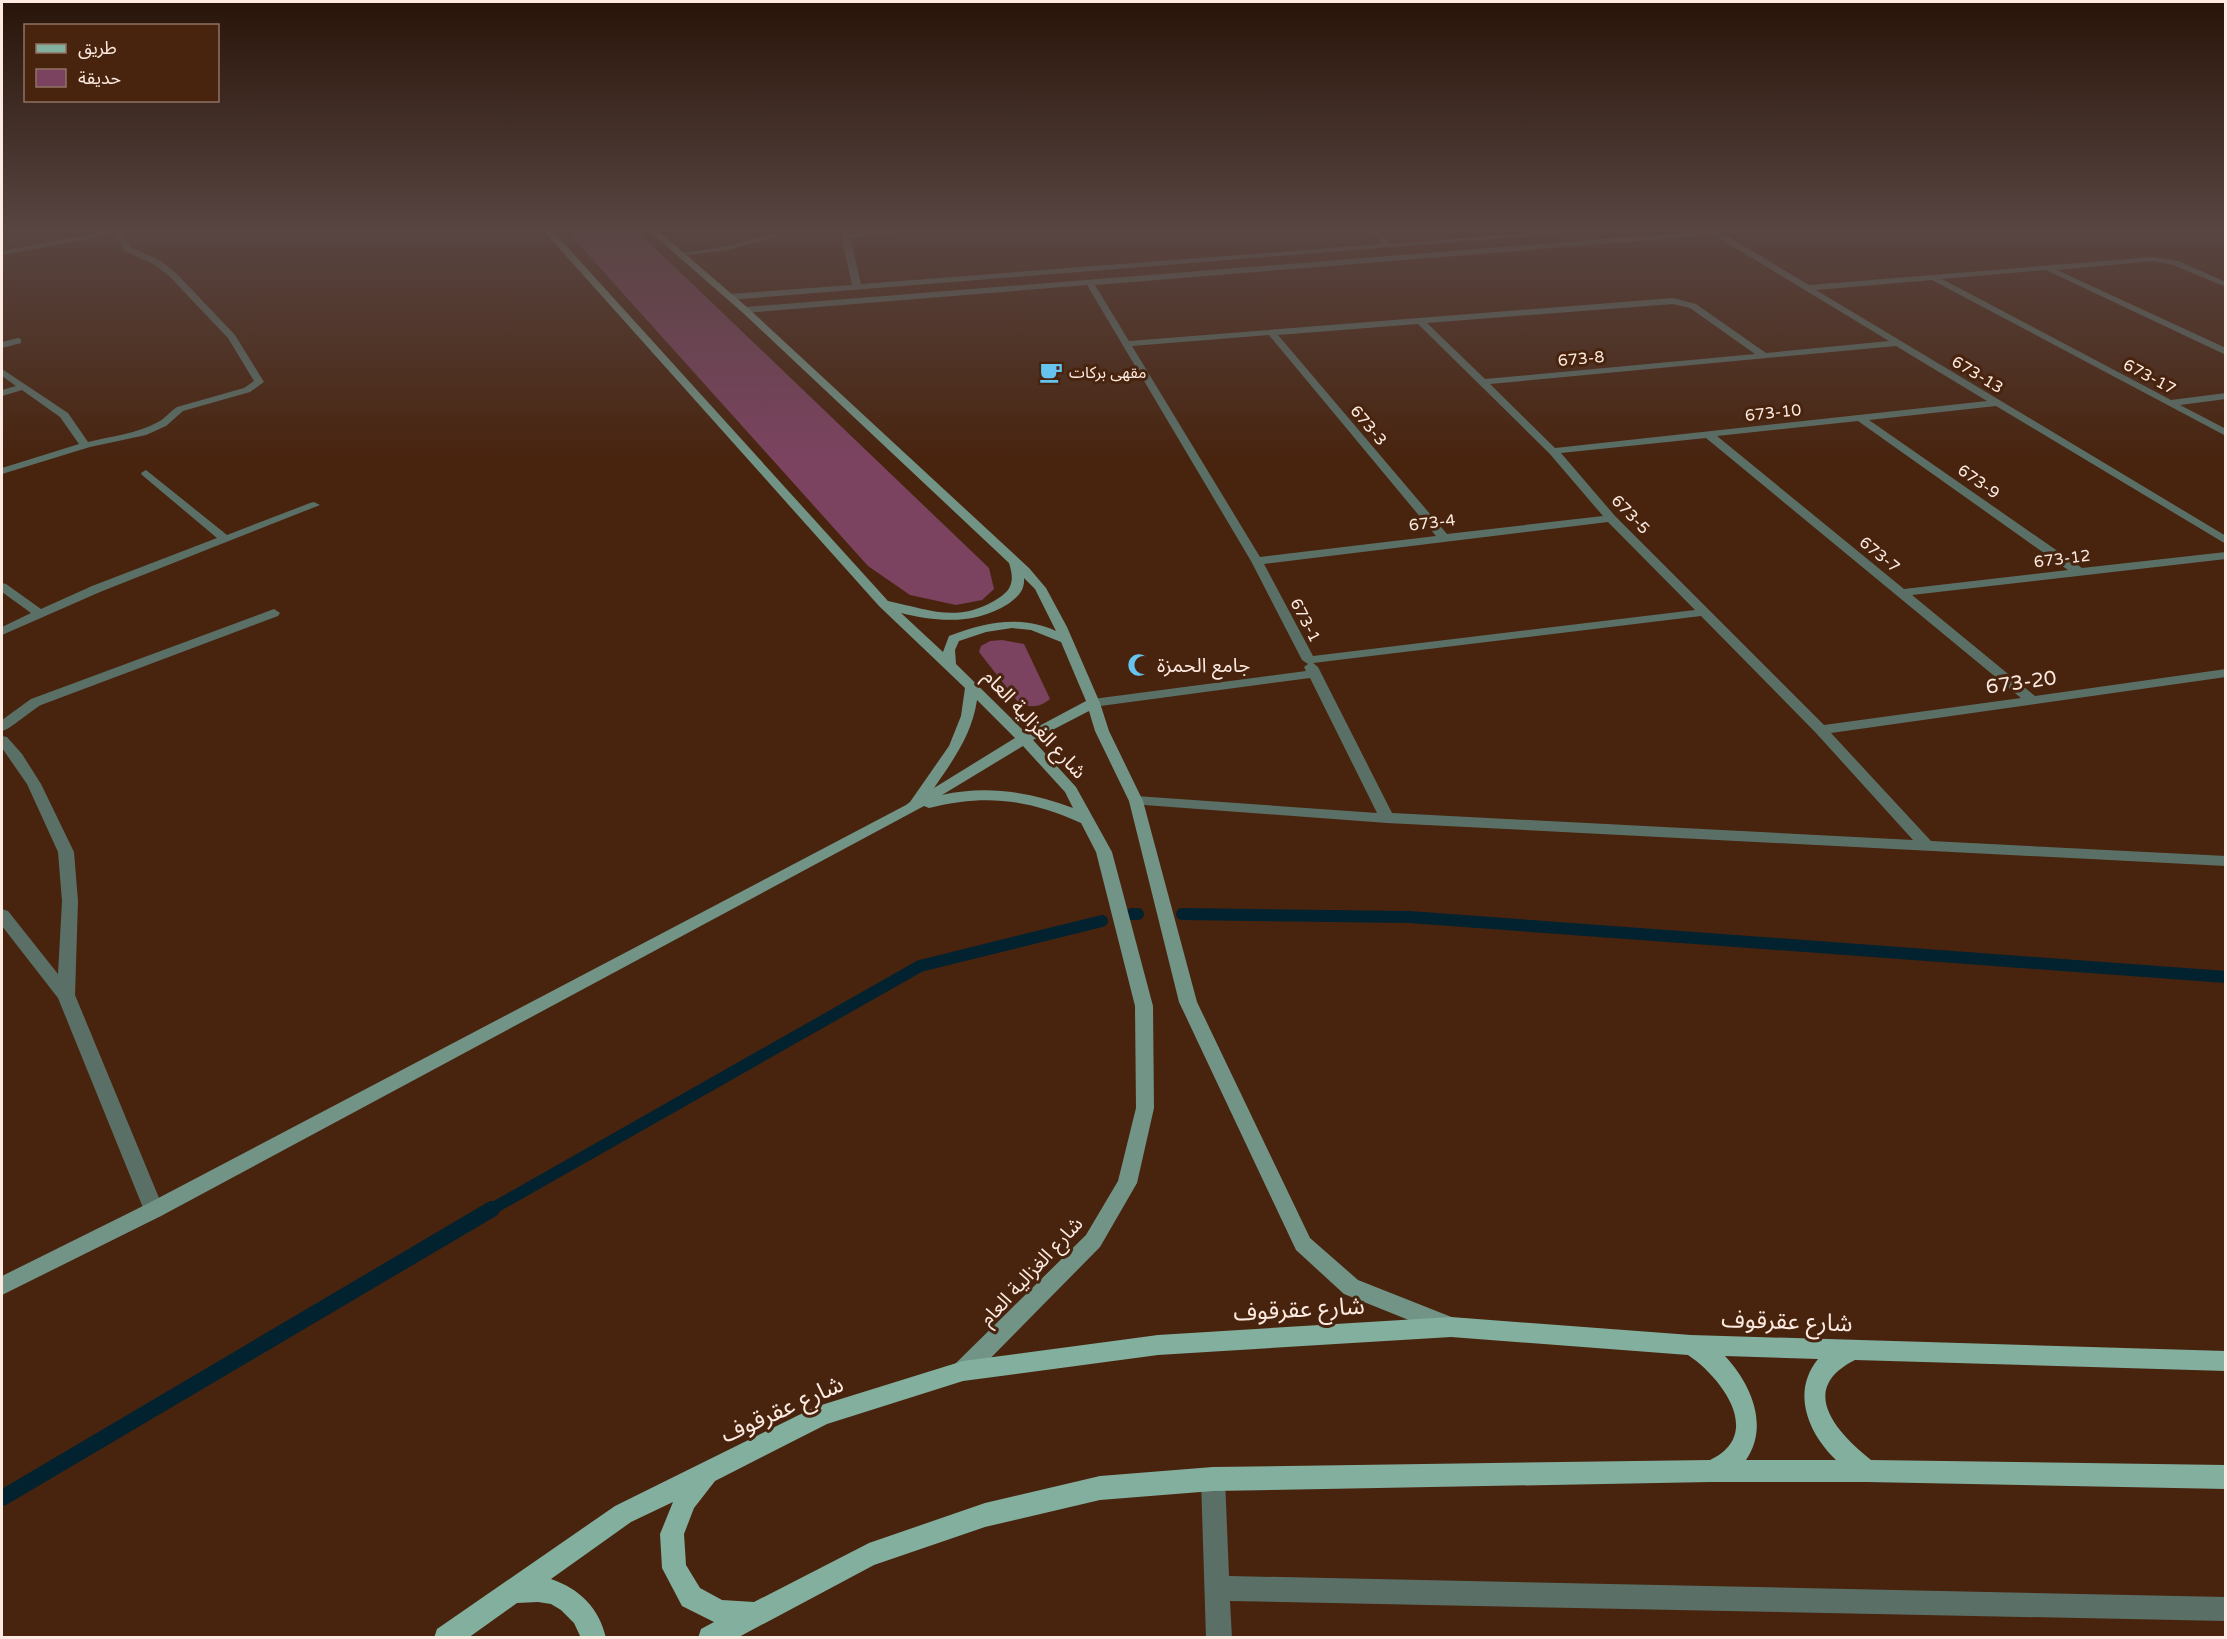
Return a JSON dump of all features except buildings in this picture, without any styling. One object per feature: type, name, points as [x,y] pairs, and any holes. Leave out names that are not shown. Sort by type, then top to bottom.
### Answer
[{"type":"main road","name":"شارع الغزالية العام","points":[[614,305],[883,603],[972,687],[1071,790],[1104,852],[1115,886],[1144,1006],[1145,1108],[1127,1183],[1093,1241],[963,1371]]},
{"type":"main road","name":"شارع الغزالية العام","points":[[739,305],[1015,562],[1040,588],[1066,640],[1093,703],[1102,731],[1136,801],[1188,1002],[1303,1244],[1351,1287],[1451,1328]]},
{"type":"main road","points":[[883,603],[928,616],[950,617],[972,614],[998,605],[1012,595],[1018,586],[1015,562]]},
{"type":"main road","points":[[949,667],[949,650],[954,639],[976,630],[1007,625],[1032,626],[1066,640]]},
{"type":"main road","points":[[911,808],[956,746],[968,716],[972,687]]},
{"type":"main road","points":[[2,1286],[154,1210],[911,808],[1024,739],[1093,703]]},
{"type":"main road","points":[[911,808],[957,797],[986,794],[1023,796],[1058,805],[1088,820]]},
{"type":"main road","name":"شارع عقرقوف","points":[[446,1638],[622,1514],[823,1415],[963,1371],[1158,1345],[1451,1328],[1691,1345],[2226,1361]]},
{"type":"main road","points":[[1691,1345],[1717,1363],[1736,1386],[1747,1413],[1745,1439],[1733,1460],[1710,1471]]},
{"type":"main road","points":[[1852,1350],[1831,1359],[1818,1375],[1815,1398],[1822,1424],[1841,1449],[1867,1471]]},
{"type":"main road","points":[[710,1638],[869,1555],[985,1515],[1100,1488],[1214,1479],[1710,1471],[1867,1471],[2226,1477]]},
{"type":"main road","points":[[709,1472],[685,1500],[672,1534],[674,1568],[691,1596],[720,1612],[755,1614]]},
{"type":"main road","points":[[512,1592],[546,1590],[574,1603],[593,1629],[594,1638]]},
{"type":"street","points":[[2,471],[85,445],[165,424],[172,414],[180,409],[247,390],[259,382],[231,337],[202,305]]},
{"type":"street","points":[[745,310],[800,305]]},
{"type":"street","name":"673-1","points":[[1103,305],[1257,561],[1309,660],[1705,612]]},
{"type":"street","points":[[1126,344],[1613,305]]},
{"type":"street","points":[[1691,305],[1763,356]]},
{"type":"street","name":"673-13","points":[[1836,305],[2226,541]]},
{"type":"street","name":"673-17","points":[[1985,305],[2226,433]]},
{"type":"street","points":[[2127,305],[2226,352]]},
{"type":"street","name":"673-5","points":[[1419,320],[1553,451],[1611,518],[1821,730],[1924,844]]},
{"type":"street","name":"673-3","points":[[1271,332],[1443,537]]},
{"type":"street","points":[[2,345],[18,341]]},
{"type":"street","name":"673-8","points":[[1483,382],[1897,343]]},
{"type":"street","points":[[2,372],[64,416],[85,445]]},
{"type":"street","points":[[2,393],[22,387]]},
{"type":"street","points":[[2168,403],[2226,396]]},
{"type":"street","name":"673-10","points":[[1553,451],[1997,403]]},
{"type":"street","name":"673-9","points":[[1860,418],[2079,572]]},
{"type":"street","name":"673-7","points":[[1708,434],[2032,700]]},
{"type":"street","points":[[146,472],[224,538]]},
{"type":"street","points":[[2,631],[96,589],[314,505]]},
{"type":"street","name":"673-4","points":[[1257,561],[1611,518]]},
{"type":"street","name":"673-12","points":[[1902,593],[2226,555]]},
{"type":"street","points":[[2,586],[40,614]]},
{"type":"street","points":[[2,727],[10,718],[36,702],[274,613]]},
{"type":"street","points":[[1309,660],[1386,818]]},
{"type":"street","name":"673-20","points":[[1821,730],[2226,672]]},
{"type":"street","points":[[1093,703],[1314,674]]},
{"type":"street","points":[[2,740],[17,757],[34,784],[66,852],[70,901],[66,995]]},
{"type":"street","points":[[1136,801],[1386,818],[2226,861]]},
{"type":"street","points":[[2,915],[66,995],[154,1210]]},
{"type":"street","points":[[1214,1479],[1219,1638]]},
{"type":"street","points":[[1218,1588],[2226,1608]]},
{"type":"green space","points":[[634,305],[715,305],[989,568],[994,589],[982,600],[956,605],[910,595],[868,566]]},
{"type":"green space","points":[[1002,640],[1024,644],[1050,699],[1034,706],[1018,702],[979,652],[981,646],[990,641]]},
{"type":"waterway","points":[[1132,914],[1138,914]]},
{"type":"waterway","points":[[1182,914],[1409,917],[2226,977]]},
{"type":"waterway","points":[[490,1210],[920,966],[1102,921]]},
{"type":"waterway","points":[[2,1498],[492,1209]]},
{"type":"place","name":"مقهى بركات","points":[[1051,372]]},
{"type":"place","name":"جامع الحمزة","points":[[1139,665]]}]
